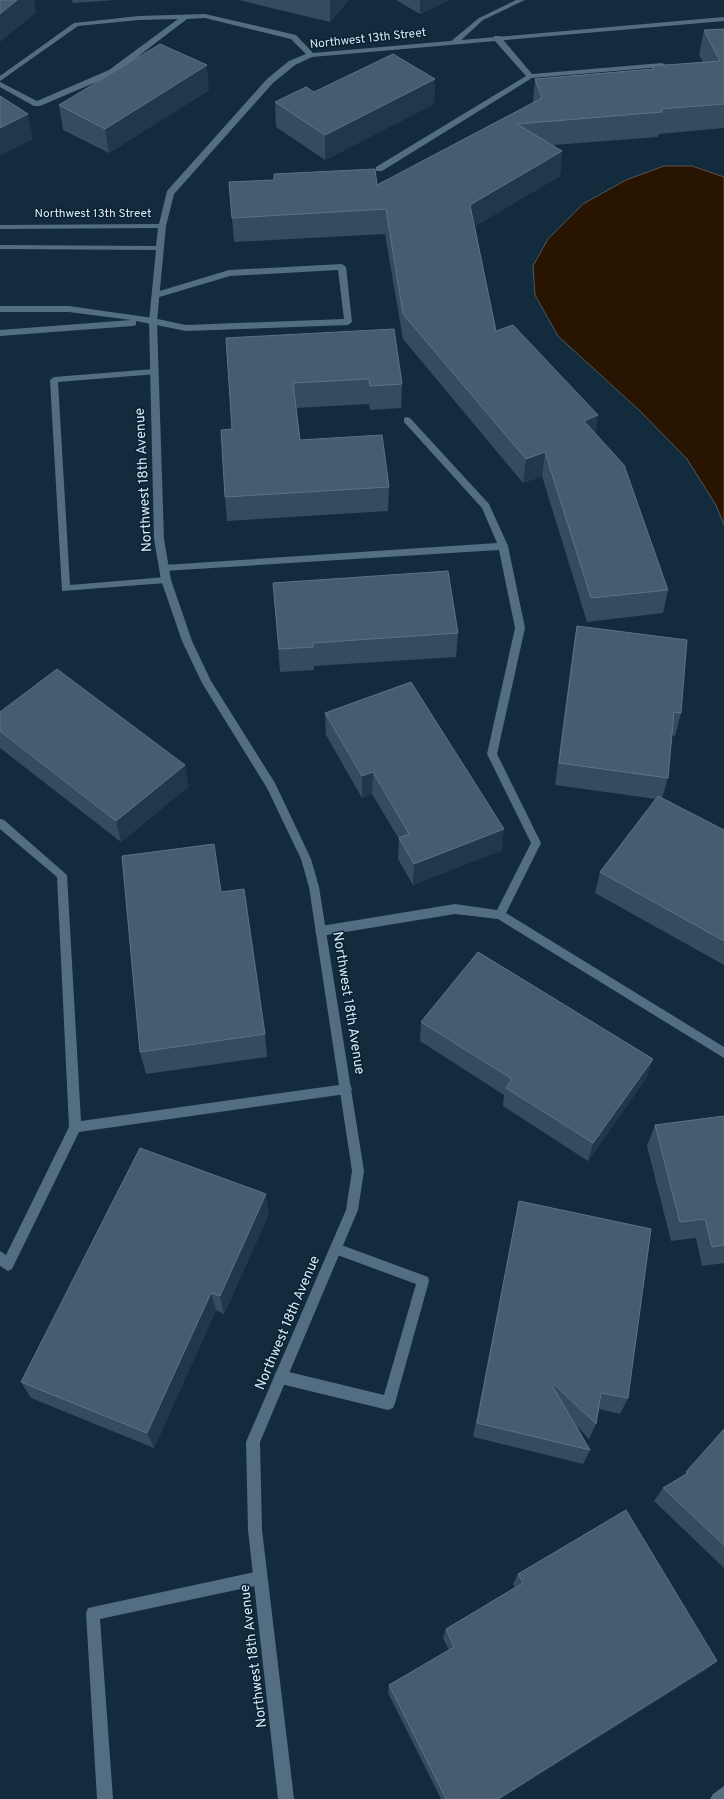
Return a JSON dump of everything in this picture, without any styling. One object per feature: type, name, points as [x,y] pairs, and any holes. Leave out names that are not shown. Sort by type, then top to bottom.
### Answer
[{"type":"street","points":[[454,42],[481,19],[522,0]]},
{"type":"street","points":[[0,79],[76,24],[139,18],[205,16],[293,37],[311,55]]},
{"type":"street","points":[[0,84],[37,104],[112,72],[185,17]]},
{"type":"street","name":"Northwest 13th Street","points":[[0,227],[162,226],[170,193],[270,81],[292,63],[311,55],[724,19]]},
{"type":"street","points":[[497,38],[530,76]]},
{"type":"street","points":[[378,169],[530,76],[662,65]]},
{"type":"street","name":"Northwest 18th Avenue","points":[[162,226],[154,321],[154,372],[159,539],[165,574],[187,641],[207,683],[271,786],[306,860],[314,887],[358,1171],[352,1210],[253,1442],[254,1530],[286,1799]]},
{"type":"street","points":[[0,247],[160,248]]},
{"type":"street","points":[[0,309],[69,309],[154,321],[186,328],[348,322],[342,267],[229,273],[156,295]]},
{"type":"street","points":[[0,333],[154,321]]},
{"type":"street","points":[[154,372],[54,380],[65,589],[165,574],[503,546]]},
{"type":"street","points":[[407,420],[486,506],[503,546],[520,628],[492,754],[536,843],[500,915]]},
{"type":"street","points":[[0,823],[62,875],[75,1128],[8,1265],[0,1257]]},
{"type":"street","points":[[321,931],[455,909],[500,915],[724,1053]]},
{"type":"street","points":[[75,1128],[346,1089]]},
{"type":"street","points":[[281,1377],[388,1403],[423,1281],[336,1249]]},
{"type":"street","points":[[105,1799],[93,1613],[260,1578]]},
{"type":"street","points":[[718,1799],[724,1794]]},
{"type":"shaded area","points":[[664,166],[692,166],[724,177],[724,525],[716,505],[687,459],[639,410],[558,336],[535,295],[533,266],[548,239],[583,204],[626,180]]},
{"type":"building","points":[[0,0],[17,0],[0,14]]},
{"type":"building","points":[[724,29],[724,104],[661,109],[662,112],[517,124],[562,151],[470,205],[496,331],[513,325],[598,415],[584,421],[624,465],[668,590],[591,598],[545,452],[526,459],[403,314],[386,209],[232,218],[229,182],[274,180],[274,174],[375,169],[377,185],[542,98],[535,79],[654,69],[653,66],[720,61],[704,30]]},
{"type":"building","points":[[160,44],[207,65],[105,129],[59,105]]},
{"type":"building","points":[[393,54],[435,79],[325,135],[275,102],[306,87],[314,92]]},
{"type":"building","points":[[0,96],[28,114],[0,128]]},
{"type":"building","points":[[394,329],[402,384],[370,386],[369,379],[293,383],[300,440],[382,435],[389,487],[225,497],[221,430],[232,429],[226,338]]},
{"type":"building","points":[[448,571],[458,633],[313,643],[313,647],[279,649],[273,583]]},
{"type":"building","points":[[577,626],[687,640],[681,713],[674,712],[668,778],[559,763]]},
{"type":"building","points":[[57,669],[185,765],[116,821],[0,731],[0,712]]},
{"type":"building","points":[[411,682],[504,829],[414,864],[399,838],[409,834],[373,772],[362,776],[325,713]]},
{"type":"building","points":[[658,796],[724,830],[724,941],[600,872]]},
{"type":"building","points":[[214,844],[221,892],[244,889],[265,1034],[140,1052],[122,856]]},
{"type":"building","points":[[478,952],[653,1059],[593,1143],[506,1088],[512,1079],[421,1022]]},
{"type":"building","points":[[724,1116],[724,1245],[712,1247],[705,1219],[680,1222],[655,1125]]},
{"type":"building","points":[[140,1148],[266,1194],[220,1296],[211,1293],[147,1433],[21,1382]]},
{"type":"building","points":[[519,1201],[651,1229],[628,1398],[601,1393],[596,1424],[555,1385],[553,1387],[590,1450],[477,1423]]},
{"type":"building","points":[[724,1429],[724,1545],[663,1488],[688,1473],[686,1472]]},
{"type":"building","points":[[626,1510],[717,1661],[498,1799],[446,1799],[389,1685],[454,1647],[446,1629],[523,1583],[518,1574]]}]
